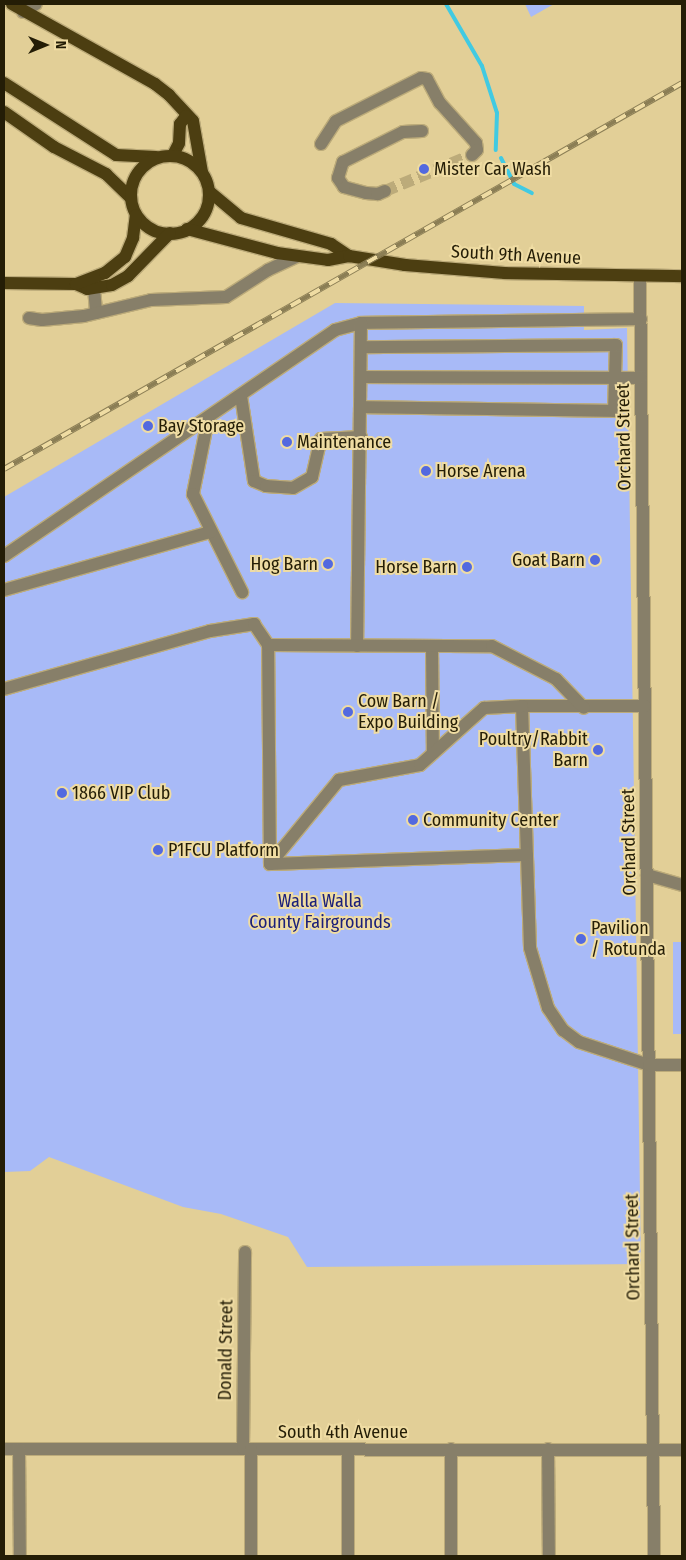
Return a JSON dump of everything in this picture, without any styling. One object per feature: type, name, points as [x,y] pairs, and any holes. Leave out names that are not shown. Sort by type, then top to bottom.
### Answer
[{"type":"main road","points":[[4,283],[76,284],[94,288],[112,285],[128,276],[170,233],[187,228],[203,216],[210,192],[202,172],[193,121],[186,116],[178,103],[155,84],[23,12],[12,4]]},
{"type":"main road","points":[[4,83],[116,155],[156,157],[173,155],[194,164],[202,172]]},
{"type":"main road","points":[[4,112],[54,147],[106,174],[130,197],[136,214],[150,228],[170,233]]},
{"type":"main road","points":[[173,155],[179,143],[180,124],[186,116]]},
{"type":"main road","points":[[130,197],[135,181],[156,157]]},
{"type":"main road","name":"South 9th Avenue","points":[[210,192],[241,218],[331,244],[349,256]]},
{"type":"main road","points":[[76,284],[105,273],[125,257],[133,238],[136,214]]},
{"type":"main road","name":"South 9th Avenue","points":[[187,228],[298,256],[328,260],[349,256],[456,270],[640,277],[682,276]]},
{"type":"street","points":[[23,12],[36,4]]},
{"type":"street","points":[[321,144],[336,121],[421,78],[427,79],[440,103],[476,143],[472,155]]},
{"type":"street","points":[[385,191],[378,194],[344,188],[338,178],[343,162],[403,132],[422,131]]},
{"type":"street","points":[[29,318],[42,320],[96,313],[150,300],[226,297],[268,270],[298,256]]},
{"type":"street","name":"Orchard Street","points":[[640,277],[654,1556]]},
{"type":"street","points":[[94,288],[96,313]]},
{"type":"street","points":[[4,556],[208,420],[336,330],[361,323],[641,320]]},
{"type":"street","points":[[357,646],[362,377],[361,323]]},
{"type":"street","points":[[361,408],[614,410],[616,345],[362,347]]},
{"type":"street","points":[[362,377],[641,378]]},
{"type":"street","points":[[241,396],[254,481],[266,486],[293,488],[312,477],[321,439],[361,437]]},
{"type":"street","points":[[208,420],[193,494],[242,592]]},
{"type":"street","points":[[4,590],[211,532]]},
{"type":"street","points":[[4,689],[210,631],[254,624],[268,645],[270,864]]},
{"type":"street","points":[[268,645],[492,646],[556,679],[584,708]]},
{"type":"street","points":[[432,646],[433,753]]},
{"type":"street","points":[[270,864],[339,780],[420,765],[484,708],[522,706],[584,708],[645,706]]},
{"type":"street","points":[[522,706],[530,948],[548,1008],[564,1030],[579,1042],[649,1065],[682,1065]]},
{"type":"street","points":[[270,864],[527,855]]},
{"type":"street","points":[[647,875],[682,884]]},
{"type":"street","name":"Donald Street","points":[[245,1252],[247,1449],[251,1556]]},
{"type":"street","name":"South 4th Avenue","points":[[4,1449],[682,1450]]},
{"type":"street","points":[[19,1449],[20,1556]]},
{"type":"street","points":[[348,1449],[348,1556]]},
{"type":"street","points":[[451,1449],[451,1556]]},
{"type":"street","points":[[548,1449],[549,1556]]},
{"type":"green space","points":[[525,4],[554,4],[531,17]]},
{"type":"green space","name":"Walla Walla County Fairgrounds","points":[[335,303],[584,306],[584,330],[627,328],[641,1264],[307,1267],[288,1237],[221,1214],[183,1207],[49,1157],[30,1171],[4,1172],[4,497]]},
{"type":"green space","points":[[673,942],[682,942],[682,1034],[673,1034]]},
{"type":"waterway","points":[[446,4],[482,66],[497,113],[496,150]]},
{"type":"waterway","points":[[501,158],[514,184],[532,193]]},
{"type":"tunnel","points":[[385,191],[472,155]]},
{"type":"railway","points":[[4,469],[682,83]]},
{"type":"place","name":"Mister Car Wash","points":[[424,169]]},
{"type":"place","name":"Bay Storage","points":[[148,426]]},
{"type":"place","name":"Maintenance","points":[[287,442]]},
{"type":"place","name":"Horse Arena","points":[[426,471]]},
{"type":"place","name":"Goat Barn","points":[[595,560]]},
{"type":"place","name":"Hog Barn","points":[[328,564]]},
{"type":"place","name":"Horse Barn","points":[[467,567]]},
{"type":"place","name":"Cow Barn / Expo Building","points":[[348,712]]},
{"type":"place","name":"Poultry/Rabbit Barn","points":[[598,750]]},
{"type":"place","name":"1866 VIP Club","points":[[62,793]]},
{"type":"place","name":"Community Center","points":[[413,820]]},
{"type":"place","name":"P1FCU Platform","points":[[158,850]]},
{"type":"place","name":"Pavilion / Rotunda","points":[[581,939]]}]
